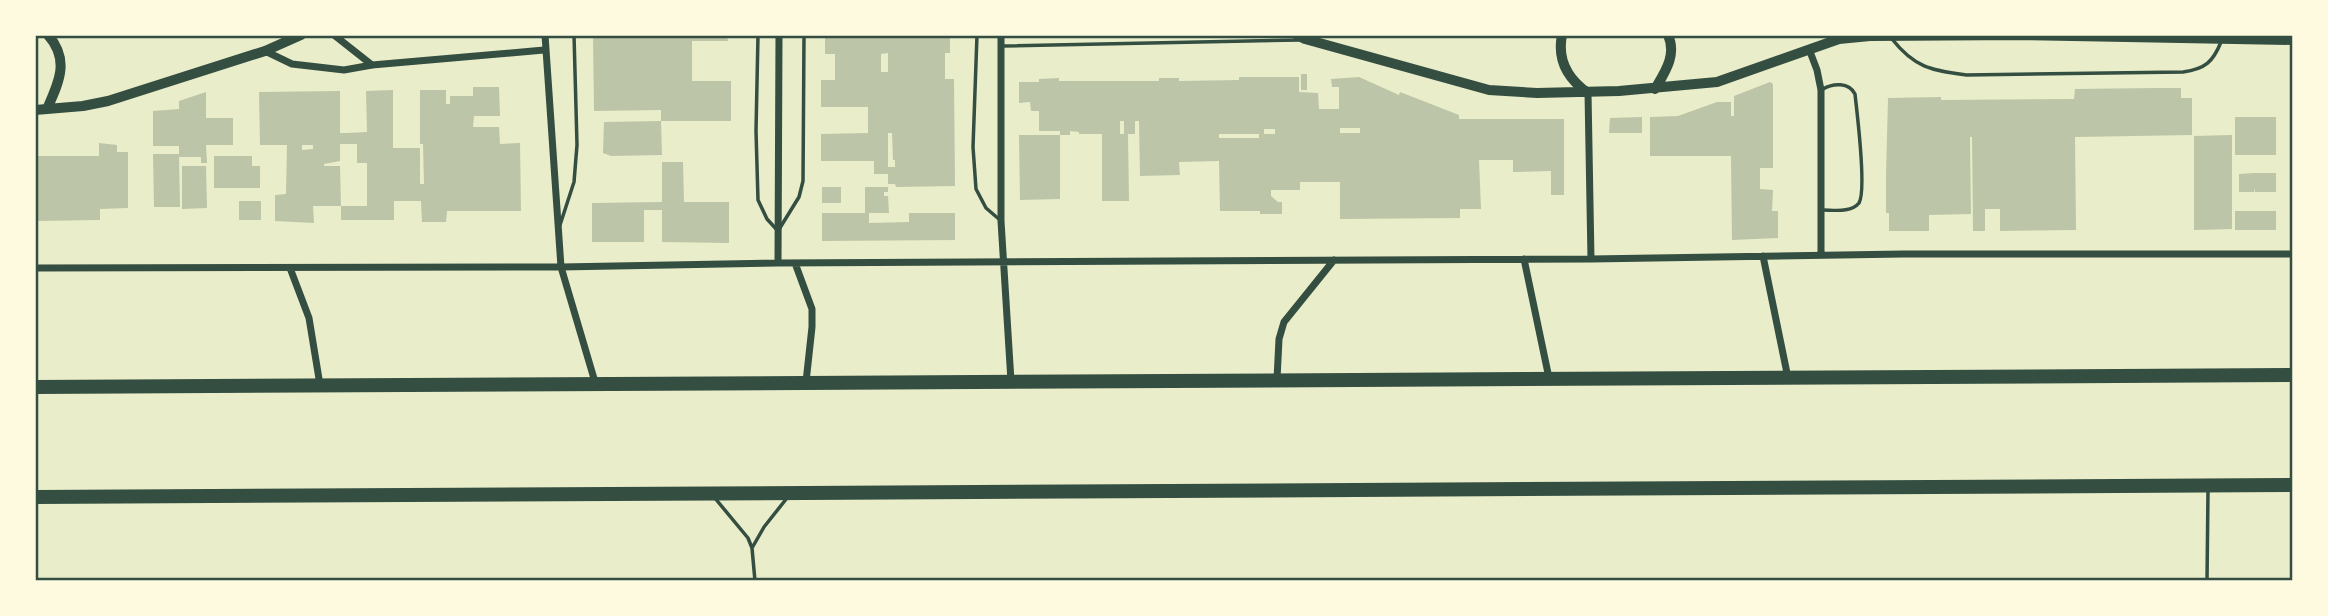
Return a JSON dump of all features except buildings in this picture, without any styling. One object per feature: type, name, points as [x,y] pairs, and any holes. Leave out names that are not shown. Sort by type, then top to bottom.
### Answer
[{"type":"highway","points":[[35,387],[2293,375]]},
{"type":"highway","points":[[35,497],[2293,485]]},
{"type":"street","points":[[47,109],[62,68],[62,58],[48,35]]},
{"type":"street","points":[[35,110],[108,101],[265,51],[301,35]]},
{"type":"street","points":[[334,35],[372,65]]},
{"type":"street","points":[[545,35],[561,267],[595,382]]},
{"type":"street","points":[[778,263],[779,35]]},
{"type":"street","points":[[1000,35],[1001,221],[1011,381]]},
{"type":"street","points":[[1562,35],[1560,52],[1566,72],[1573,82],[1588,93]]},
{"type":"street","points":[[1655,89],[1671,59],[1672,48],[1668,35]]},
{"type":"street","points":[[1301,37],[1489,90],[1588,93],[1717,82],[1839,39],[1870,36],[1891,38],[2021,35],[2293,40]]},
{"type":"street","points":[[1809,49],[1821,90],[1821,255]]},
{"type":"street","points":[[265,51],[292,64],[344,70],[372,65],[544,50]]},
{"type":"street","points":[[1588,93],[1591,259]]},
{"type":"street","points":[[35,268],[561,267],[1003,261],[2293,254]]},
{"type":"street","points":[[1763,256],[1788,378]]},
{"type":"street","points":[[1524,259],[1549,378]]},
{"type":"street","points":[[1276,379],[1279,339],[1284,322],[1334,260]]},
{"type":"street","points":[[795,263],[808,294],[813,318],[806,382]]},
{"type":"street","points":[[290,268],[309,318],[320,384]]},
{"type":"lane","points":[[557,234],[574,182],[577,145],[574,35]]},
{"type":"lane","points":[[758,35],[758,200],[767,219],[778,230],[799,197],[803,181],[804,35]]},
{"type":"lane","points":[[977,35],[973,147],[976,189],[986,208],[1001,221]]},
{"type":"lane","points":[[1001,46],[1301,37]]},
{"type":"lane","points":[[1891,38],[1916,64],[1930,70],[1966,75],[2157,74],[2196,71],[2206,67],[2213,59],[2223,37]]},
{"type":"lane","points":[[1821,90],[1833,85],[1844,85],[1855,94],[1862,182],[1857,205],[1843,210],[1822,210]]},
{"type":"lane","points":[[2207,581],[2208,485]]},
{"type":"lane","points":[[710,493],[742,529],[752,548],[755,581]]},
{"type":"lane","points":[[752,548],[764,527],[791,493]]}]
